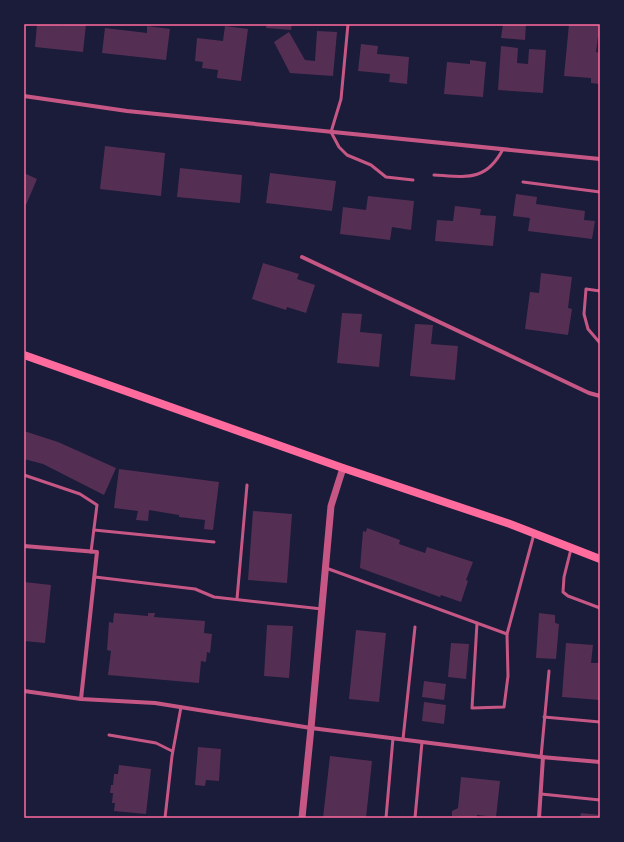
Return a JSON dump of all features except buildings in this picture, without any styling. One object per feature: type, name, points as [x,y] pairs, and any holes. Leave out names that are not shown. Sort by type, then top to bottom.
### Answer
[{"type":"main road","points":[[24,355],[343,468],[534,532],[600,559]]},
{"type":"street","points":[[24,96],[127,111],[600,159]]},
{"type":"street","points":[[302,257],[589,393],[600,396]]},
{"type":"street","points":[[302,818],[331,506],[343,468]]},
{"type":"street","points":[[24,546],[97,552],[81,699]]},
{"type":"street","points":[[24,692],[81,699],[155,703],[311,728],[542,757],[600,762]]},
{"type":"street","points":[[539,818],[542,757]]},
{"type":"lane","points":[[348,24],[341,99],[331,132],[339,147],[347,155],[371,165],[386,177],[413,180]]},
{"type":"lane","points":[[434,175],[468,177],[485,171],[497,160],[503,149]]},
{"type":"lane","points":[[523,182],[600,192]]},
{"type":"lane","points":[[600,291],[586,289],[584,314],[588,329],[600,343]]},
{"type":"lane","points":[[24,475],[80,494],[97,505],[91,552]]},
{"type":"lane","points":[[237,600],[247,485]]},
{"type":"lane","points":[[94,530],[214,542]]},
{"type":"lane","points":[[477,623],[472,708],[504,707],[508,676],[507,634],[534,532]]},
{"type":"lane","points":[[571,547],[562,592],[568,596],[600,608]]},
{"type":"lane","points":[[326,568],[507,634]]},
{"type":"lane","points":[[95,577],[195,589],[214,597],[322,609]]},
{"type":"lane","points":[[403,739],[415,627]]},
{"type":"lane","points":[[542,757],[544,717],[549,671]]},
{"type":"lane","points":[[165,818],[172,751],[181,707]]},
{"type":"lane","points":[[544,717],[600,722]]},
{"type":"lane","points":[[109,734],[156,743],[172,751]]},
{"type":"lane","points":[[386,818],[394,738]]},
{"type":"lane","points":[[415,818],[422,742]]},
{"type":"lane","points":[[541,794],[600,800]]}]
